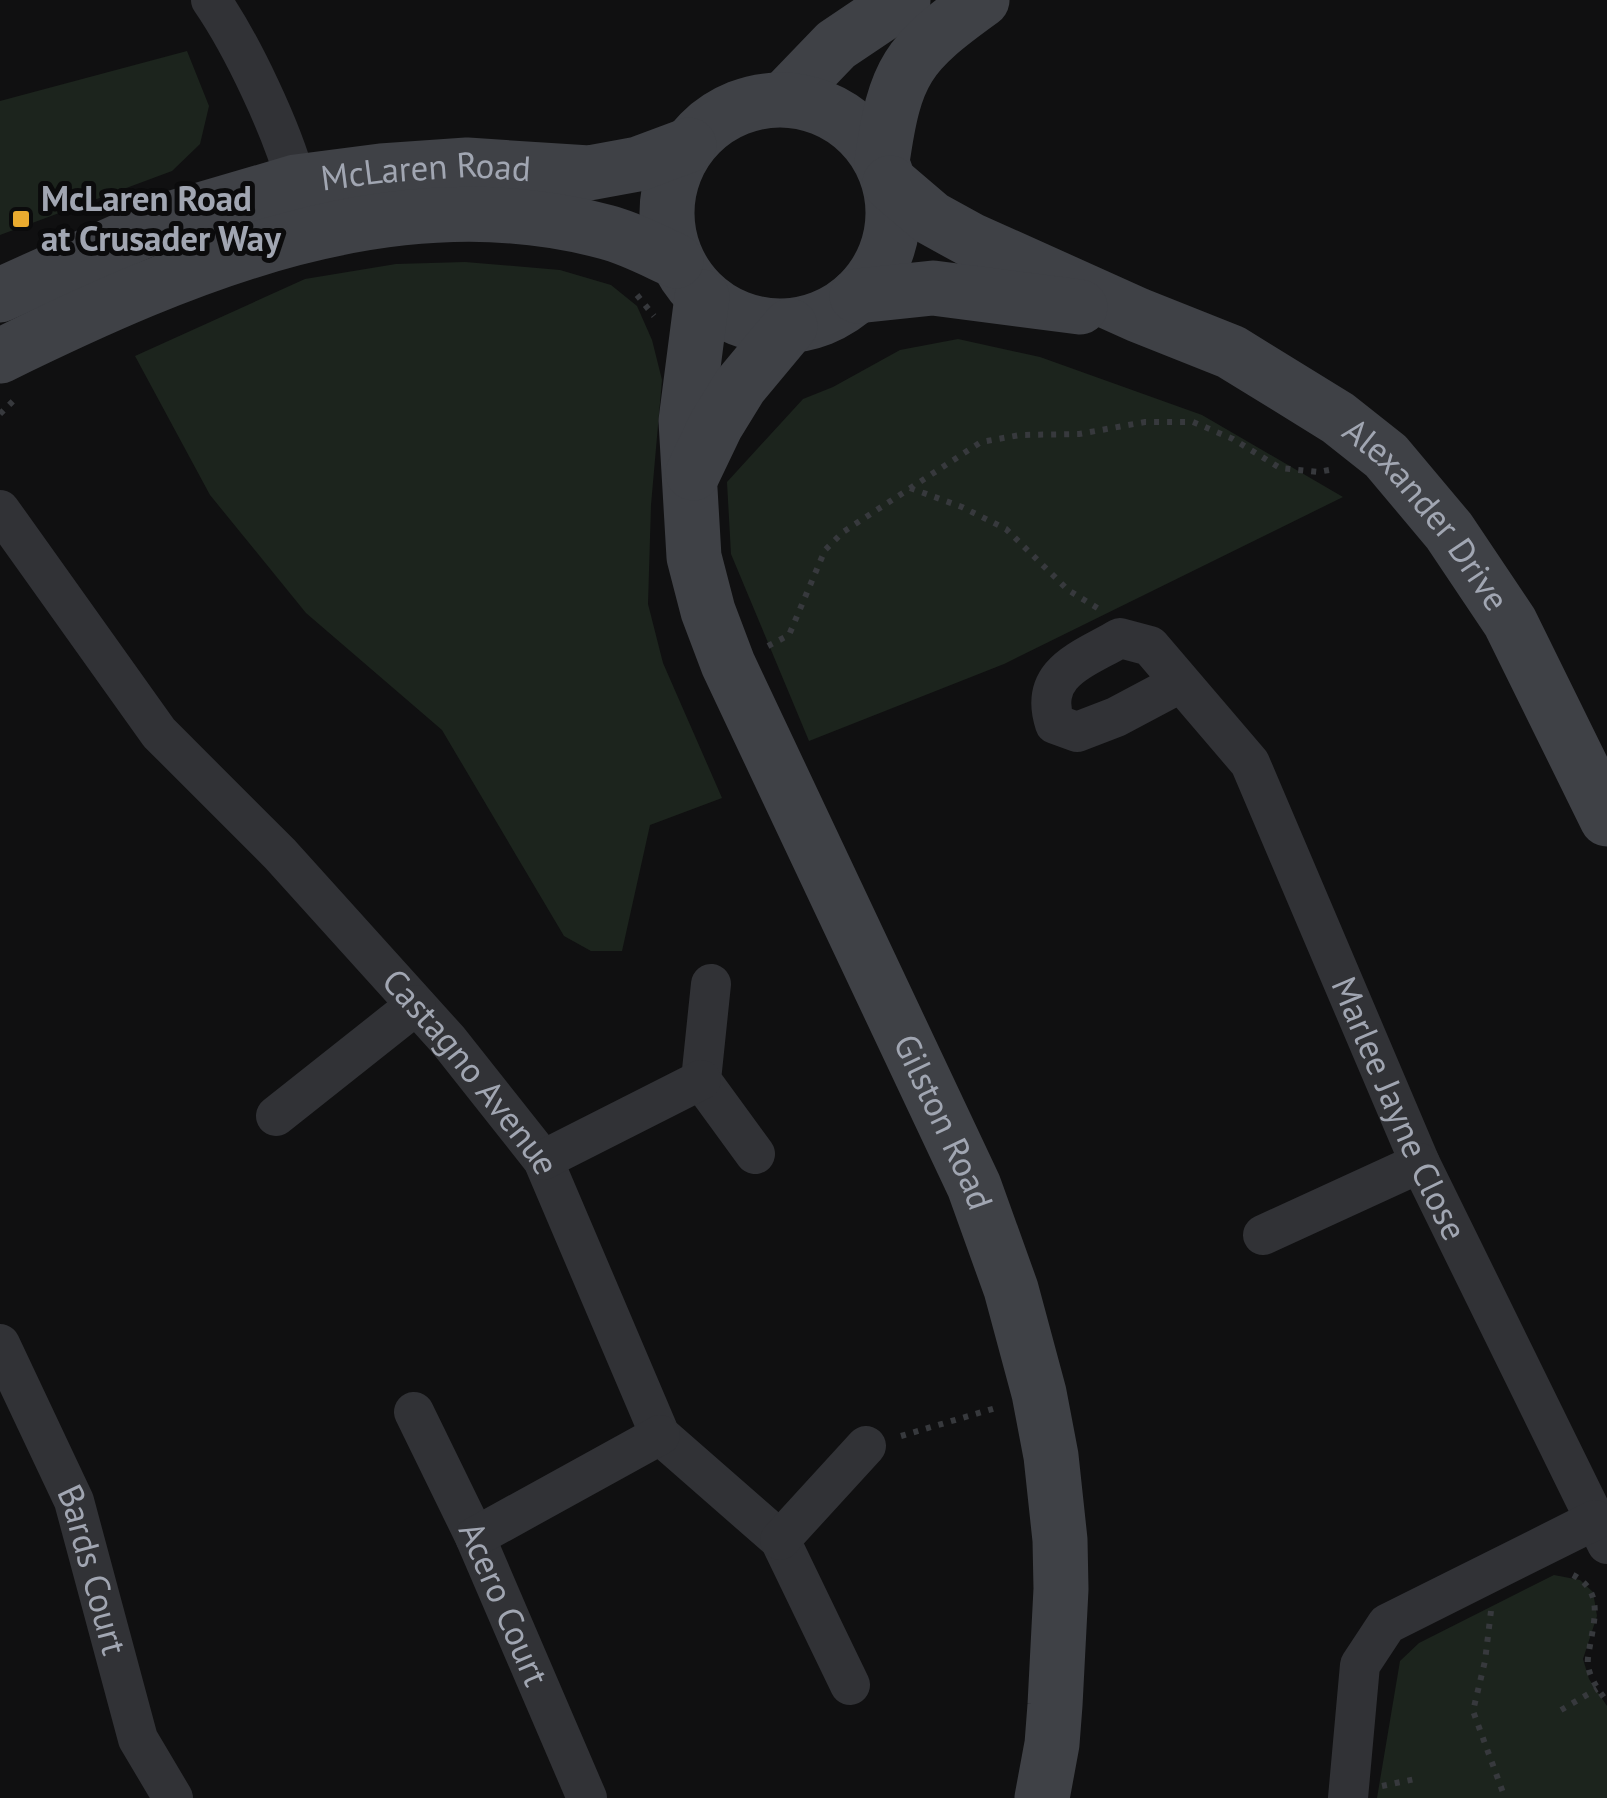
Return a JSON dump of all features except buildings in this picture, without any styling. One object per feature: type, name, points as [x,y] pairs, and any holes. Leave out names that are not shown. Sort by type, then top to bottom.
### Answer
[{"type":"main road","points":[[784,99],[836,45],[903,0]]},
{"type":"main road","points":[[886,172],[865,137],[842,117],[814,104],[784,99],[752,103],[728,112],[706,126],[689,145],[674,172],[666,201],[679,293],[758,324],[790,326],[826,316],[857,296],[876,272],[890,244],[894,214],[886,172],[890,108],[914,56],[982,0]]},
{"type":"main road","name":"McLaren Road","points":[[0,295],[170,219],[296,182],[467,165],[588,173],[638,164],[689,145]]},
{"type":"main road","name":"Alexander Drive","points":[[886,172],[931,218],[971,240],[1138,315],[1204,340],[1265,371],[1338,418],[1386,456],[1449,531],[1510,622],[1607,820]]},
{"type":"main road","name":"McLaren Road","points":[[12,373],[112,302],[194,268],[306,234],[378,220],[440,216],[553,220],[610,233],[679,293]]},
{"type":"main road","name":"Alexander Drive","points":[[857,296],[933,288],[1138,315]]},
{"type":"main road","name":"Gilston Road","points":[[679,293],[694,556],[708,611],[728,664],[974,1186],[1012,1289],[1039,1393],[1051,1456],[1061,1589],[1052,1744],[1042,1798]]},
{"type":"main road","name":"Gilston Road","points":[[690,480],[740,386],[790,326]]},
{"type":"street","points":[[213,1],[288,154],[296,182]]},
{"type":"street","name":"Castagno Avenue","points":[[0,510],[158,733],[280,854],[416,1005],[543,1160],[660,1436],[780,1540],[850,1685]]},
{"type":"street","points":[[1120,638],[1065,670],[1054,685],[1049,706],[1055,724],[1077,732],[1116,717],[1180,683]]},
{"type":"street","name":"Marlee Jayne Close","points":[[1120,638],[1150,646],[1250,762],[1420,1163],[1594,1531]]},
{"type":"street","points":[[711,984],[701,1080],[755,1154]]},
{"type":"street","points":[[276,1116],[416,1005]]},
{"type":"street","points":[[543,1160],[701,1080]]},
{"type":"street","points":[[1263,1235],[1420,1163]]},
{"type":"street","name":"Bards Court","points":[[0,1344],[74,1501],[138,1739],[173,1798]]},
{"type":"street","name":"Acero Court","points":[[414,1412],[475,1537],[587,1798]]},
{"type":"street","points":[[475,1537],[660,1436]]},
{"type":"street","points":[[780,1540],[866,1446]]},
{"type":"street","points":[[1364,1792],[1360,1664],[1388,1624],[1594,1531]]},
{"type":"path","points":[[628,285],[650,308],[679,293]]},
{"type":"path","points":[[0,414],[12,373]]},
{"type":"path","points":[[762,648],[788,635],[825,550],[844,532],[981,442],[1020,435],[1079,434],[1145,422],[1193,422],[1233,439],[1280,468],[1318,472],[1386,456]]},
{"type":"path","points":[[910,488],[962,507],[1006,530],[1068,590],[1098,608],[1120,638]]},
{"type":"path","points":[[995,1388],[1002,1422]]},
{"type":"path","points":[[866,1446],[999,1407]]},
{"type":"path","points":[[1555,1580],[1573,1575],[1594,1531]]},
{"type":"path","points":[[1573,1575],[1594,1589],[1600,1600],[1602,1616],[1587,1661],[1597,1689],[1607,1702]]},
{"type":"path","points":[[1492,1605],[1486,1661],[1474,1712],[1505,1798]]},
{"type":"path","points":[[1561,1710],[1597,1689]]},
{"type":"path","points":[[1364,1792],[1383,1769]]},
{"type":"path","points":[[1364,1792],[1415,1778]]},
{"type":"path","points":[[1364,1792],[1380,1798]]},
{"type":"shaded area","points":[[187,51],[209,106],[200,144],[172,171],[0,235],[0,101]]},
{"type":"shaded area","points":[[465,262],[560,270],[611,285],[637,306],[652,340],[662,380],[651,505],[648,604],[663,663],[722,798],[650,825],[622,951],[591,951],[564,936],[442,730],[306,613],[210,495],[135,356],[305,279],[396,264]]},
{"type":"shaded area","points":[[958,339],[1040,357],[1202,415],[1343,497],[1004,664],[809,741],[731,554],[727,482],[803,399],[900,350]]},
{"type":"shaded area","points":[[1554,1575],[1580,1580],[1593,1592],[1597,1616],[1583,1659],[1589,1679],[1607,1706],[1607,1798],[1377,1798],[1400,1661],[1419,1643]]},
{"type":"place","name":"McLaren Road at Crusader Way","points":[[21,219]]}]
